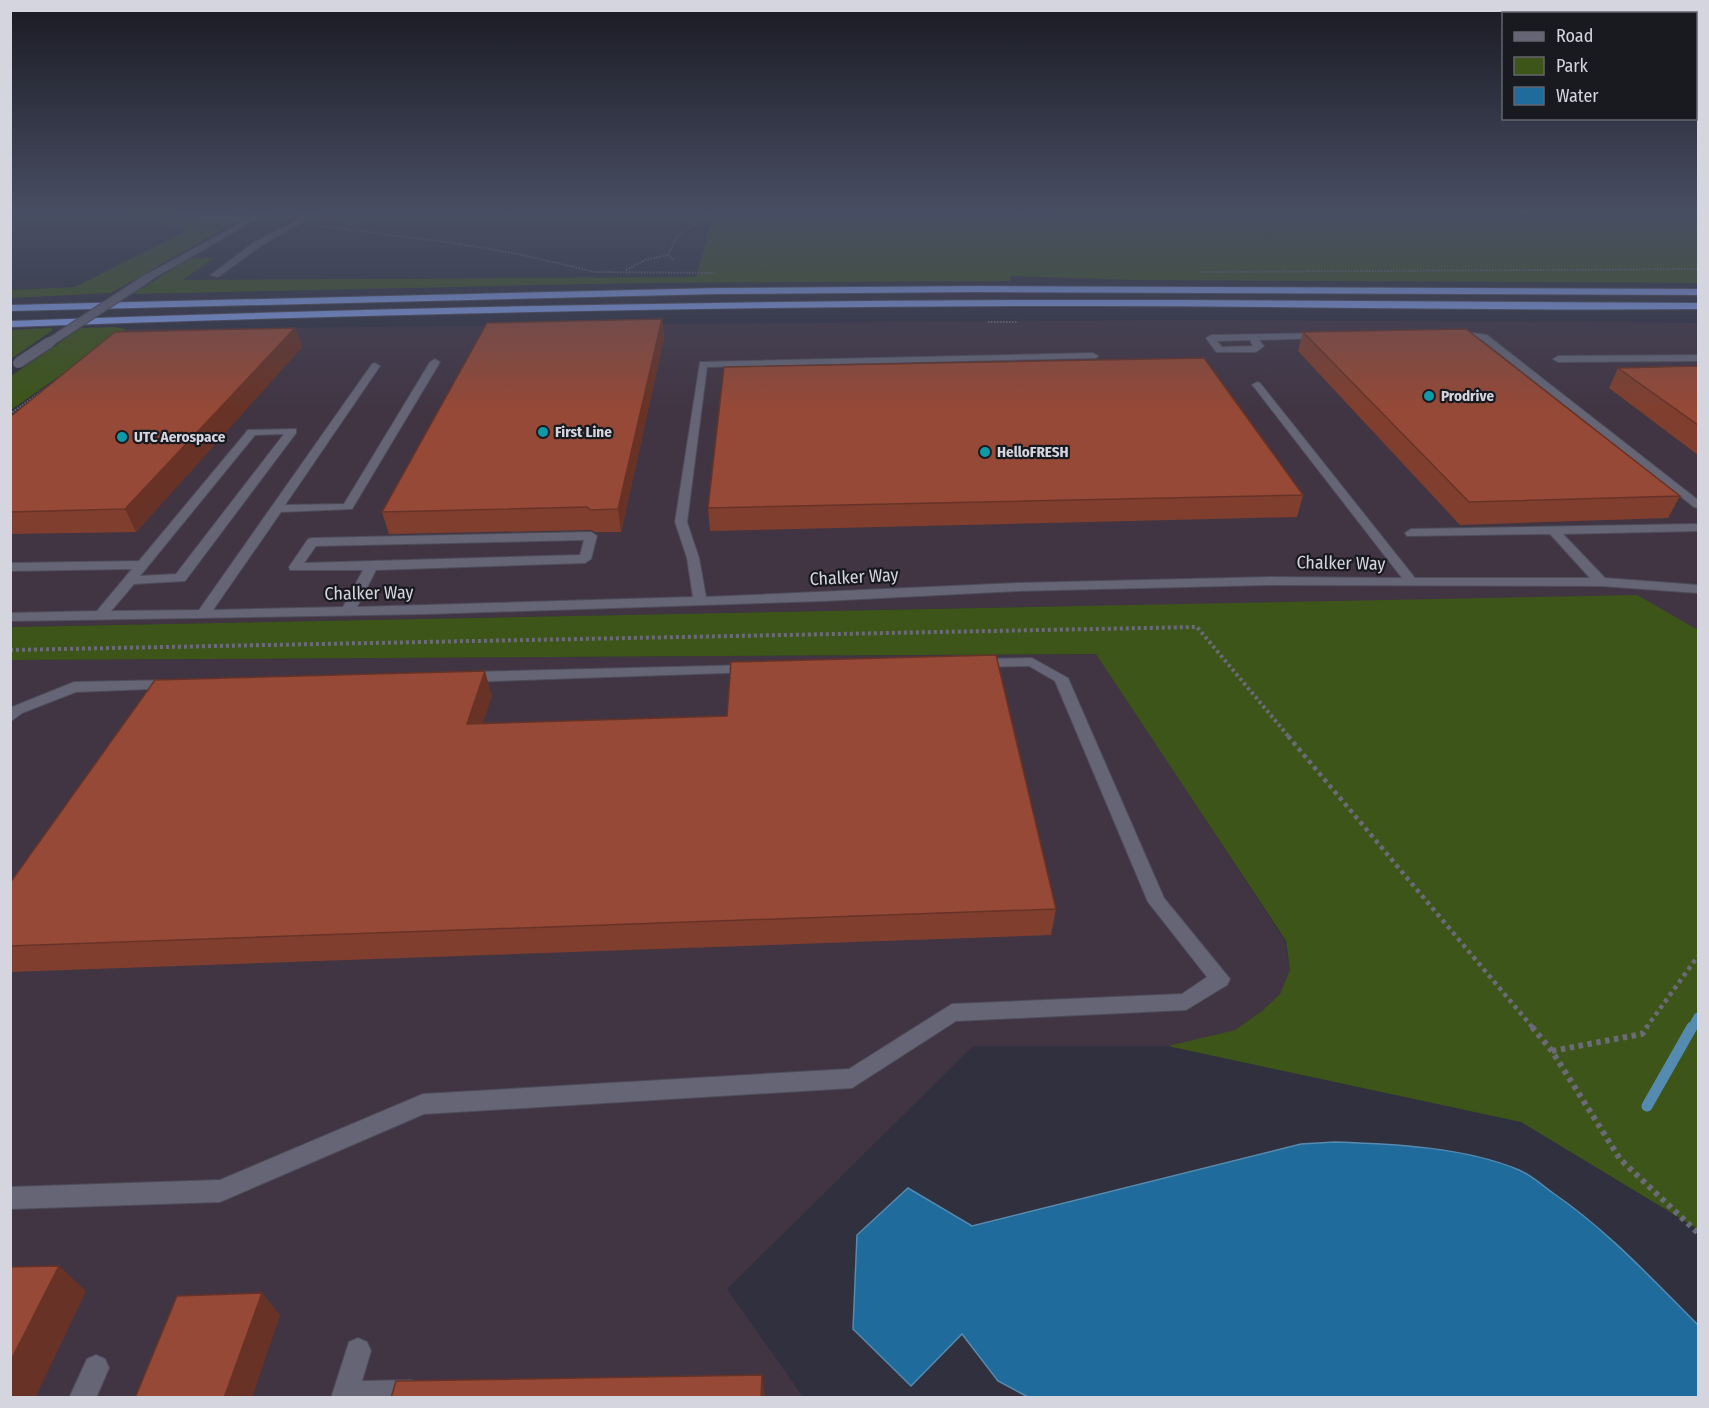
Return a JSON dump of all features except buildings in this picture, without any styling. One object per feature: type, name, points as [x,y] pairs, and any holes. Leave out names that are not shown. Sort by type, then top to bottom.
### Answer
[{"type":"highway","points":[[10,308],[729,291],[978,289],[1698,291]]},
{"type":"highway","points":[[10,324],[380,311],[765,304],[1698,306]]},
{"type":"street","points":[[14,365],[146,279]]},
{"type":"street","points":[[1439,334],[1462,333],[1484,337],[1698,505]]},
{"type":"street","points":[[1253,338],[1333,336]]},
{"type":"street","points":[[700,601],[693,558],[681,522],[703,364],[1093,356]]},
{"type":"street","points":[[1558,359],[1698,358]]},
{"type":"street","points":[[277,509],[348,507],[435,362]]},
{"type":"street","points":[[203,614],[375,366]]},
{"type":"street","points":[[1257,385],[1412,582]]},
{"type":"street","points":[[100,616],[129,580],[252,432],[291,431],[180,578],[129,580]]},
{"type":"street","points":[[1411,533],[1695,528]]},
{"type":"street","points":[[1554,531],[1601,582]]},
{"type":"street","points":[[591,536],[585,559],[372,566],[296,567],[312,542],[591,536]]},
{"type":"street","points":[[10,567],[142,565]]},
{"type":"street","points":[[348,611],[372,566]]},
{"type":"street","name":"Chalker Way","points":[[10,617],[429,610],[1018,587],[1269,581],[1601,582],[1698,589]]},
{"type":"street","points":[[1684,587],[1698,601]]},
{"type":"street","points":[[10,1198],[220,1191],[423,1104],[852,1078],[952,1013],[1185,1002],[1220,979],[1157,902],[1061,678],[1032,662],[960,663]]},
{"type":"street","points":[[446,677],[769,669]]},
{"type":"street","points":[[10,717],[17,710],[74,687],[194,684]]},
{"type":"street","points":[[358,1351],[344,1396],[439,1392]]},
{"type":"street","points":[[82,1398],[96,1368]]},
{"type":"path","points":[[985,321],[1020,322]]},
{"type":"path","points":[[10,414],[49,386]]},
{"type":"path","points":[[10,650],[1197,627],[1552,1051],[1620,1159],[1698,1233]]},
{"type":"path","points":[[1552,1051],[1642,1034],[1698,957]]},
{"type":"shaded area","points":[[1177,320],[1698,323],[1698,1218],[1082,606],[11,627],[10,425],[126,329]]},
{"type":"shaded area","points":[[1097,654],[1285,941],[1290,970],[1280,994],[1262,1011],[1235,1030],[1199,1039],[1168,1046],[973,1046],[727,1289],[803,1397],[11,1397],[10,660]]},
{"type":"green space","points":[[91,279],[136,279],[111,293],[11,298],[11,290],[75,287]]},
{"type":"green space","points":[[157,279],[185,279],[183,280],[1010,279],[1010,281],[640,283],[133,294]]},
{"type":"green space","points":[[1095,279],[1698,279],[1698,283]]},
{"type":"green space","points":[[51,328],[53,330],[11,359],[11,330]]},
{"type":"green space","points":[[81,328],[126,329],[11,410],[11,376]]},
{"type":"green space","points":[[1637,595],[1698,630],[1698,1229],[1521,1122],[1168,1046],[1235,1030],[1262,1011],[1280,994],[1290,970],[1286,941],[1096,654],[10,660],[11,627]]},
{"type":"water","points":[[1335,1142],[1428,1148],[1476,1156],[1498,1162],[1532,1177],[1573,1207],[1610,1239],[1698,1325],[1698,1397],[1028,1397],[998,1381],[962,1334],[911,1386],[853,1329],[857,1235],[908,1188],[972,1226],[1301,1144]]},
{"type":"waterway","points":[[1692,1028],[1698,1017]]},
{"type":"waterway","points":[[1647,1106],[1692,1027]]},
{"type":"place","name":"Prodrive","points":[[1429,396]]},
{"type":"place","name":"First Line","points":[[543,432]]},
{"type":"place","name":"UTC Aerospace","points":[[122,437]]},
{"type":"place","name":"HelloFRESH","points":[[985,452]]}]
